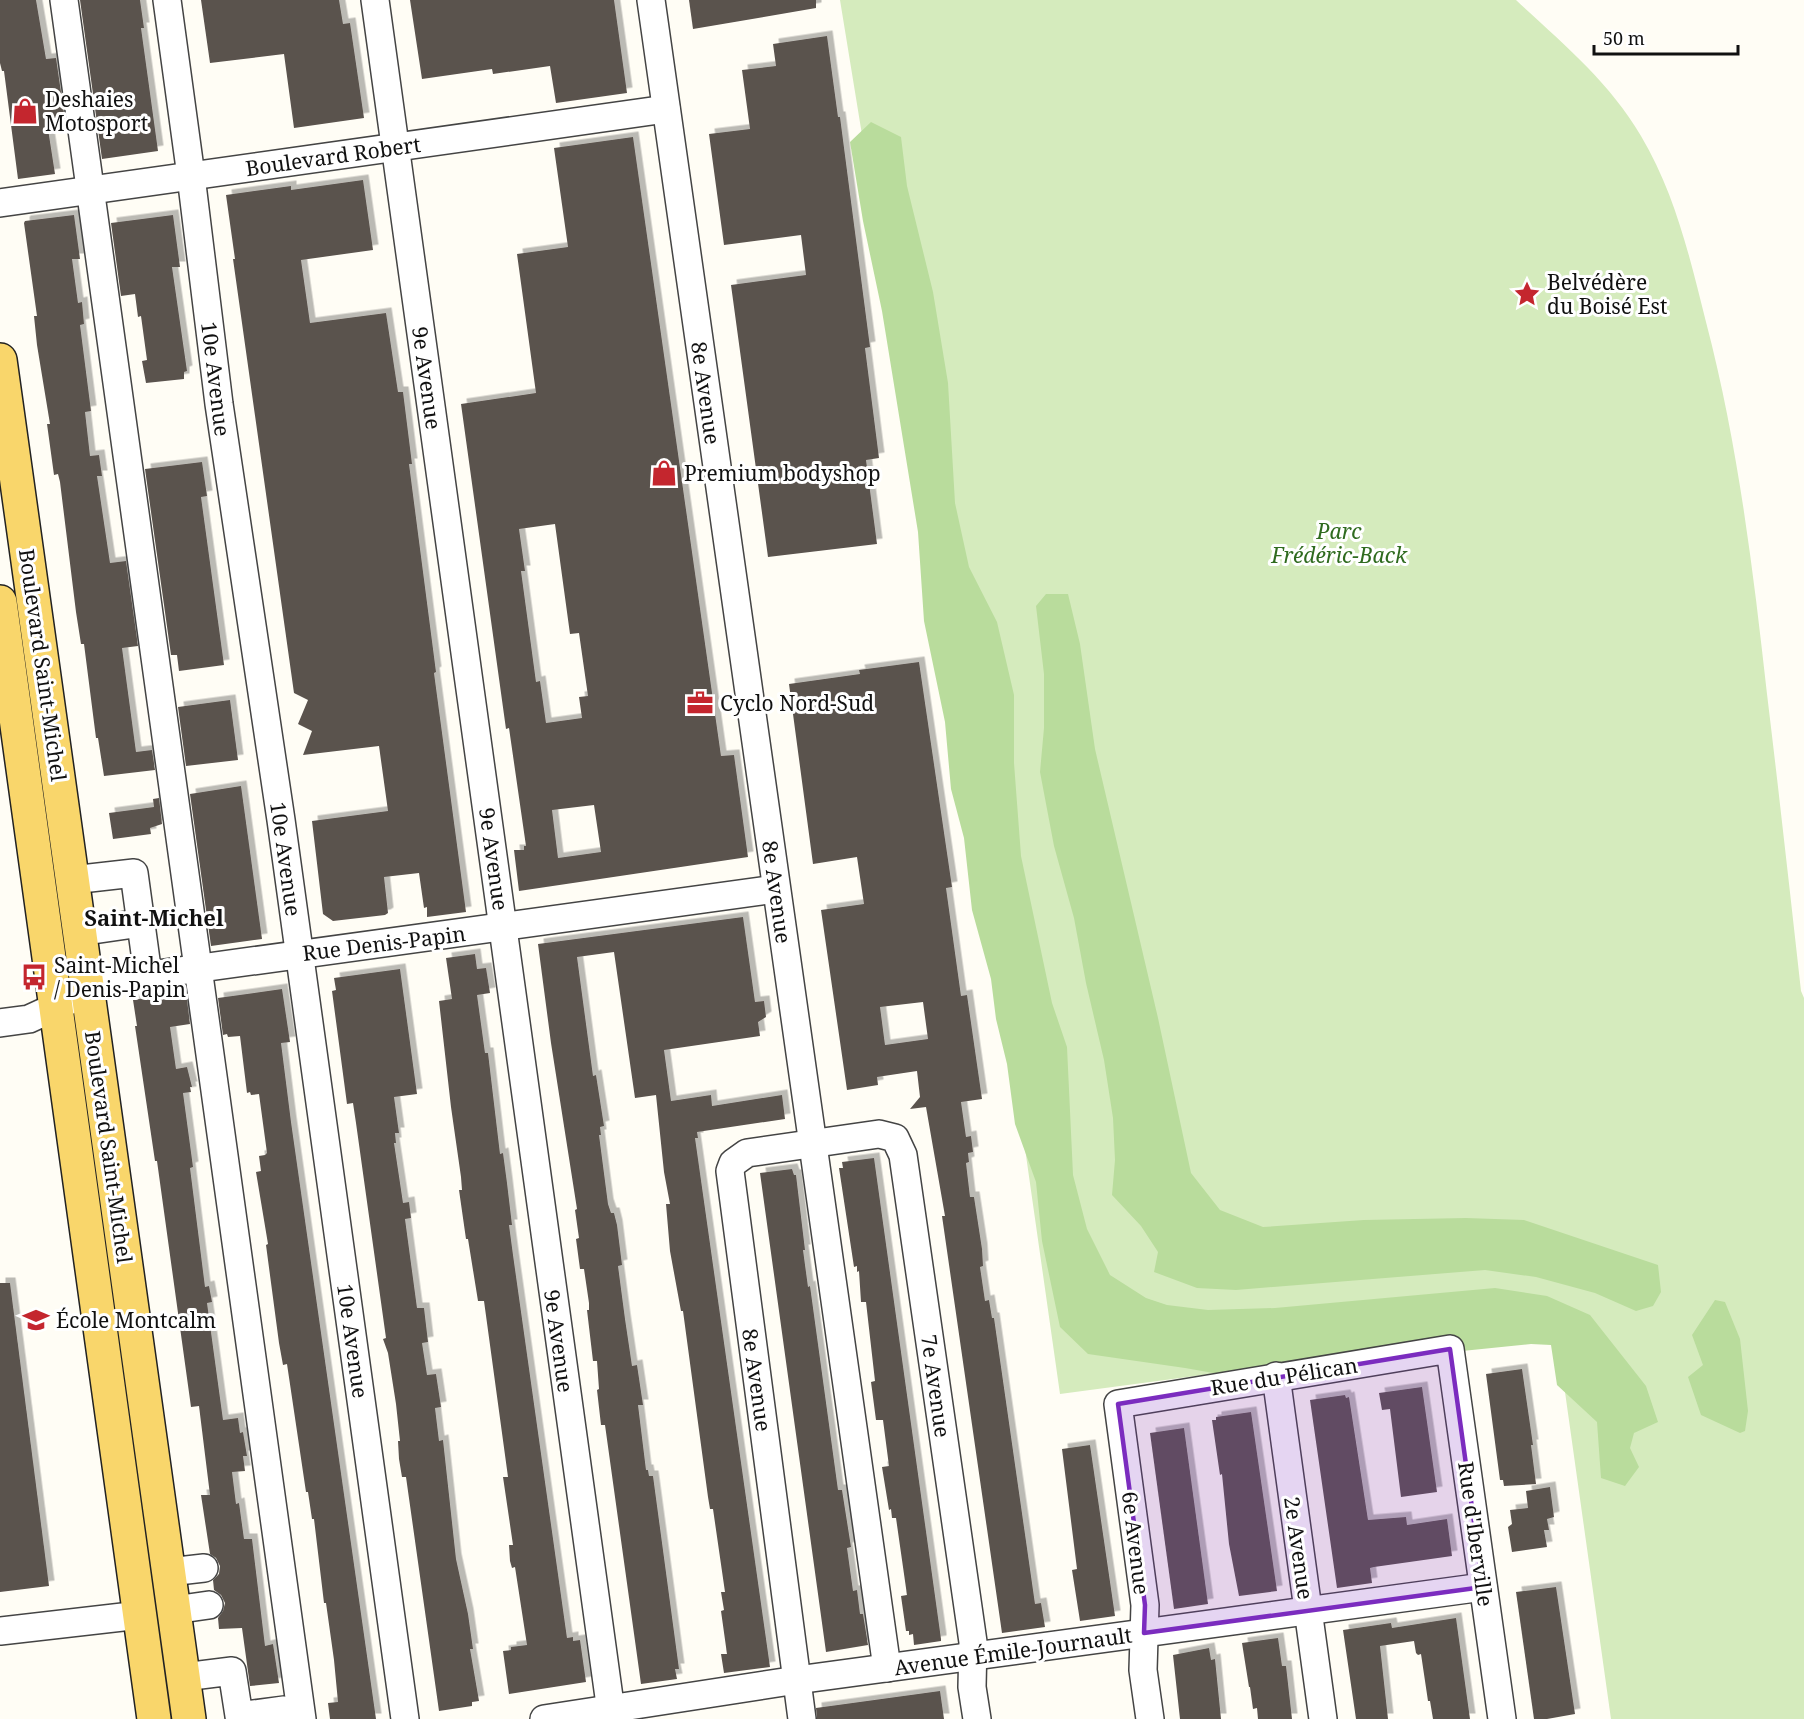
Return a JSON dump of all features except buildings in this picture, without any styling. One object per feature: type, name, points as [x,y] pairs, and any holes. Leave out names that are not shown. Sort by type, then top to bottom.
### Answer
[{"type":"main road","name":"Boulevard Saint-Michel","points":[[0,360],[189,1719]]},
{"type":"main road","name":"Boulevard Saint-Michel","points":[[0,602],[154,1719]]},
{"type":"street","points":[[64,0],[199,968],[293,1714],[239,1716],[232,1671],[184,1677]]},
{"type":"street","name":"10e Avenue","points":[[167,0],[219,404],[300,954],[405,1719]]},
{"type":"street","name":"9e Avenue","points":[[375,0],[611,1714]]},
{"type":"street","name":"8e Avenue","points":[[651,0],[814,1144],[747,1153],[733,1163],[730,1179],[802,1719]]},
{"type":"street","name":"Boulevard Robert","points":[[0,203],[666,109]]},
{"type":"street","points":[[72,880],[134,873],[148,975]]},
{"type":"street","name":"Rue Denis-Papin","points":[[0,1023],[29,1019],[114,980],[776,889]]},
{"type":"street","points":[[79,932],[141,923]]},
{"type":"street","name":"7e Avenue","points":[[814,1144],[879,1134],[895,1138],[903,1155],[973,1642],[972,1687],[977,1719]]},
{"type":"street","points":[[814,1144],[887,1668]]},
{"type":"street","name":"Rue du Pélican","points":[[1118,1404],[1276,1376],[1450,1349]]},
{"type":"street","name":"Rue d'Iberville","points":[[1450,1349],[1502,1719]]},
{"type":"street","name":"2e Avenue","points":[[1276,1376],[1323,1719]]},
{"type":"street","name":"6e Avenue","points":[[1118,1404],[1144,1605],[1143,1670],[1150,1719]]},
{"type":"street","points":[[169,1572],[204,1568]]},
{"type":"street","name":"Avenue Émile-Journault","points":[[544,1719],[611,1714],[797,1680],[1483,1587]]},
{"type":"street","points":[[174,1610],[209,1605]]},
{"type":"street","points":[[0,1630],[140,1615]]},
{"type":"highlighted area","points":[[1450,1349],[1483,1587],[1144,1633],[1145,1605],[1118,1404]]},
{"type":"green space","name":"Parc Frédéric-Back","points":[[840,0],[1516,0],[1599,80],[1614,97],[1641,136],[1663,180],[1680,226],[1717,368],[1736,460],[1750,554],[1801,991],[1804,998],[1804,1719],[1611,1719],[1556,1328],[1060,1394],[1008,1029]]},
{"type":"green space","points":[[871,122],[901,137],[907,186],[933,292],[948,383],[955,503],[969,567],[997,622],[1014,695],[1014,763],[1021,856],[1052,1003],[1067,1047],[1073,1175],[1087,1229],[1110,1275],[1146,1298],[1167,1305],[1208,1310],[1275,1308],[1495,1288],[1547,1296],[1590,1315],[1646,1386],[1658,1422],[1634,1433],[1630,1448],[1639,1467],[1625,1486],[1601,1478],[1597,1422],[1557,1385],[1551,1345],[1531,1344],[1413,1356],[1253,1380],[1088,1354],[1060,1327],[1042,1241],[1036,1182],[1015,1124],[1007,1064],[996,1019],[991,979],[972,910],[964,838],[951,789],[945,722],[924,621],[918,532],[882,311],[863,221],[850,142]]},
{"type":"green space","points":[[1046,594],[1068,594],[1080,644],[1095,749],[1158,1018],[1191,1173],[1220,1210],[1263,1227],[1364,1220],[1466,1218],[1524,1220],[1658,1265],[1661,1292],[1653,1306],[1636,1311],[1595,1293],[1536,1277],[1485,1270],[1236,1290],[1197,1288],[1154,1272],[1158,1252],[1141,1226],[1112,1195],[1115,1160],[1113,1118],[1104,1060],[1074,918],[1054,846],[1040,772],[1044,728],[1044,674],[1036,606]]},
{"type":"green space","points":[[1715,1300],[1725,1302],[1740,1339],[1748,1411],[1745,1431],[1740,1433],[1701,1415],[1688,1377],[1703,1365],[1692,1335]]},
{"type":"place","name":"Deshaies Motosport","points":[[25,111]]},
{"type":"place","name":"Belvédère du Boisé Est","points":[[1527,294]]},
{"type":"place","name":"Premium bodyshop","points":[[664,473]]},
{"type":"place","name":"Cyclo Nord-Sud","points":[[700,703]]},
{"type":"place","name":"Saint-Michel / Denis-Papin","points":[[34,977]]},
{"type":"place","name":"École Montcalm","points":[[36,1320]]},
{"type":"district","name":"Saint-Michel","points":[[154,917]]}]
